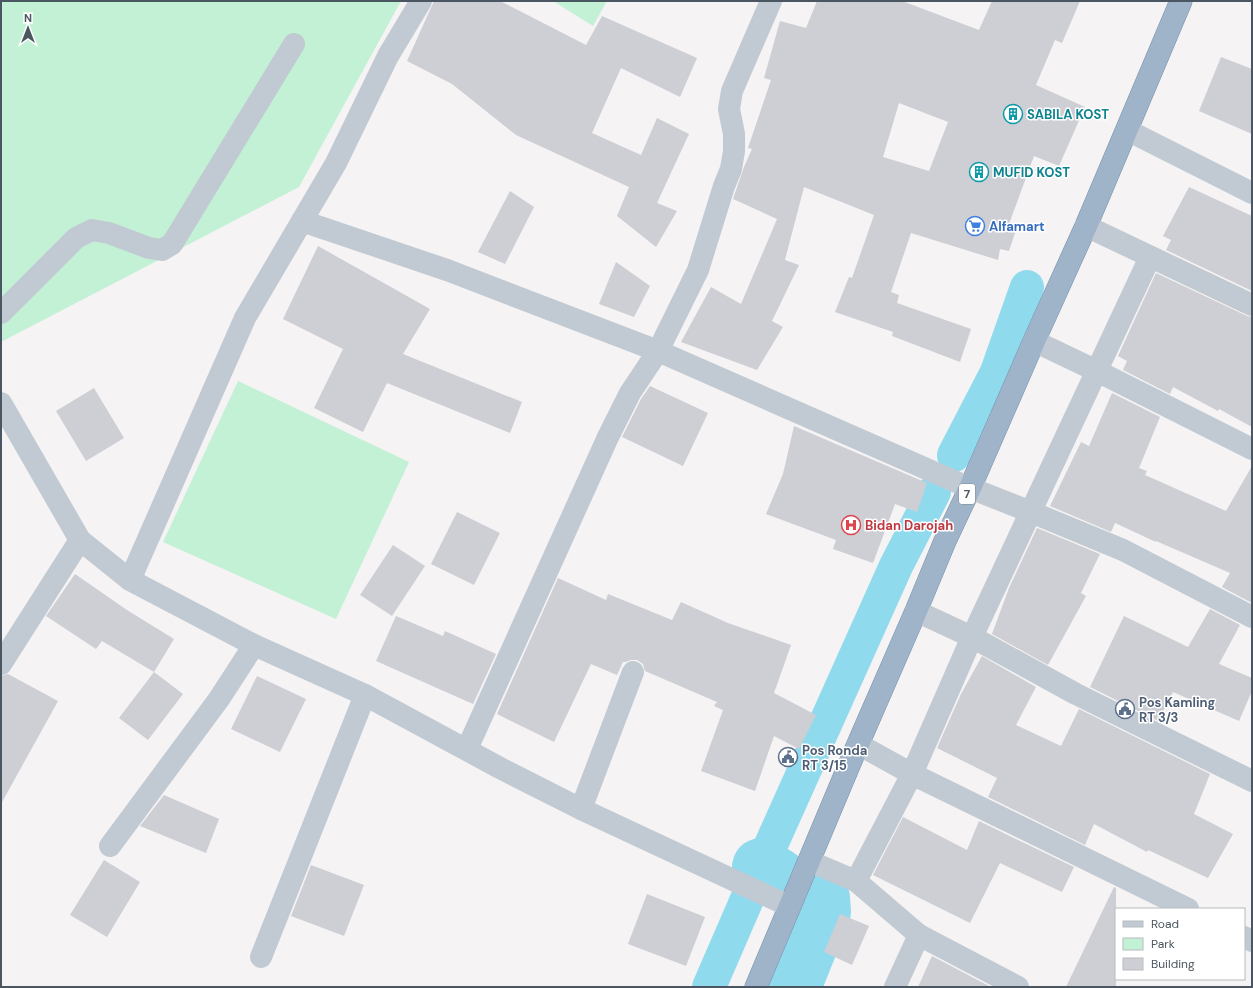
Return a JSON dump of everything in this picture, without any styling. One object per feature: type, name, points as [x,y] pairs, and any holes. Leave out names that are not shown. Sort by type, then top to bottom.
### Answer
[{"type":"highway","name":"7","points":[[756,987],[789,906],[916,611],[944,541],[970,488],[1086,226],[1181,1]]},
{"type":"street","points":[[130,580],[245,318],[336,163],[388,56],[421,1]]},
{"type":"street","points":[[467,749],[611,431],[630,393],[658,351],[698,270],[730,169],[734,151],[734,134],[730,109],[732,91],[771,1]]},
{"type":"street","points":[[1,312],[76,238],[92,230],[109,233],[149,248],[162,250],[172,244],[294,44]]},
{"type":"street","points":[[1127,130],[1252,193]]},
{"type":"street","points":[[302,221],[447,270],[658,351],[970,488],[1123,550],[1252,617]]},
{"type":"street","points":[[1086,226],[1252,305]]},
{"type":"street","points":[[856,882],[912,774],[972,637],[1150,257]]},
{"type":"street","points":[[1034,341],[1252,449]]},
{"type":"street","points":[[1,403],[80,540],[130,580],[254,646],[365,695],[500,768],[581,809],[789,906]]},
{"type":"street","points":[[1,664],[80,540]]},
{"type":"street","points":[[916,611],[972,637],[1076,694],[1252,781]]},
{"type":"street","points":[[110,846],[220,699],[254,646]]},
{"type":"street","points":[[581,809],[634,672]]},
{"type":"street","points":[[261,957],[365,695]]},
{"type":"street","points":[[858,744],[912,774],[1186,908]]},
{"type":"street","points":[[809,860],[856,882],[919,935],[1018,987]]},
{"type":"street","points":[[895,987],[919,935]]},
{"type":"green space","points":[[1,1],[401,1],[299,187],[1,342]]},
{"type":"green space","points":[[553,1],[607,1],[593,26]]},
{"type":"green space","points":[[238,381],[409,462],[336,619],[163,542]]},
{"type":"building","points":[[434,1],[500,1],[586,45],[602,16],[697,58],[680,97],[621,68],[592,133],[641,155],[657,118],[689,134],[657,203],[677,211],[656,247],[617,216],[629,187],[516,135],[452,84],[407,61]]},
{"type":"building","points":[[817,1],[902,1],[979,30],[992,1],[1080,1],[1062,43],[1055,40],[1036,85],[1085,107],[1059,166],[1034,156],[1009,224],[1017,227],[1009,251],[1000,249],[998,260],[911,233],[891,292],[899,295],[897,303],[971,329],[960,362],[892,336],[893,332],[835,312],[849,277],[852,278],[874,215],[804,187],[785,260],[799,265],[772,321],[783,327],[757,370],[681,342],[711,287],[741,304],[777,219],[733,199],[752,149],[748,148],[771,80],[764,78],[780,21],[806,28]],"holes":[[[899,103],[948,122],[929,171],[883,157]]]},
{"type":"building","points":[[1221,57],[1252,69],[1252,134],[1199,111]]},
{"type":"building","points":[[1189,187],[1252,216],[1252,291],[1166,250],[1171,240],[1163,236]]},
{"type":"building","points":[[510,191],[534,207],[505,264],[478,252]]},
{"type":"building","points":[[318,246],[430,309],[403,354],[522,402],[510,433],[387,383],[363,432],[314,408],[343,349],[283,319]]},
{"type":"building","points":[[616,262],[650,286],[634,317],[599,304]]},
{"type":"building","points":[[1156,273],[1252,317],[1252,427],[1173,387],[1170,394],[1123,370],[1127,361],[1118,356]]},
{"type":"building","points":[[650,386],[708,413],[683,466],[622,437],[641,399]]},
{"type":"building","points":[[94,388],[124,438],[86,461],[56,411]]},
{"type":"building","points":[[1112,393],[1160,417],[1139,468],[1147,471],[1145,475],[1226,511],[1252,466],[1252,603],[1222,587],[1230,573],[1115,523],[1111,532],[1050,506],[1081,442],[1089,446]]},
{"type":"building","points":[[794,426],[927,483],[917,512],[895,504],[873,563],[833,549],[836,540],[766,514],[783,474]]},
{"type":"building","points":[[457,512],[500,533],[474,585],[431,564]]},
{"type":"building","points":[[1037,528],[1100,554],[1081,593],[1086,596],[1048,665],[992,634],[1009,588]]},
{"type":"building","points":[[393,545],[425,566],[392,616],[360,595]]},
{"type":"building","points":[[75,574],[127,610],[174,639],[154,672],[102,641],[96,649],[46,616]]},
{"type":"building","points":[[558,578],[606,600],[608,594],[672,620],[681,602],[728,623],[791,645],[774,693],[816,715],[799,749],[774,736],[755,791],[701,771],[723,710],[714,706],[717,702],[645,671],[643,664],[637,660],[623,662],[617,675],[591,664],[554,742],[497,714]]},
{"type":"building","points":[[1210,609],[1240,625],[1219,664],[1252,678],[1252,691],[1239,721],[1173,692],[1158,721],[1090,687],[1124,616],[1188,647]]},
{"type":"building","points":[[396,616],[443,636],[445,631],[496,654],[473,704],[376,661]]},
{"type":"building","points":[[982,656],[1036,687],[1016,725],[1061,746],[1079,709],[1210,774],[1194,814],[1233,834],[1208,878],[1148,850],[1147,852],[1094,824],[1085,845],[988,797],[997,778],[937,748],[961,694]]},
{"type":"building","points":[[154,672],[183,694],[148,740],[119,718]]},
{"type":"building","points":[[8,674],[58,701],[1,804],[1,676]]},
{"type":"building","points":[[257,676],[306,699],[280,752],[231,729]]},
{"type":"building","points":[[164,795],[219,819],[206,853],[140,826]]},
{"type":"building","points":[[903,817],[967,850],[979,821],[1074,867],[1062,892],[1000,863],[970,923],[873,875]]},
{"type":"building","points":[[104,860],[140,882],[107,937],[70,915]]},
{"type":"building","points":[[311,865],[364,885],[344,936],[291,916]]},
{"type":"building","points":[[1114,887],[1116,888],[1116,987],[1066,987]]},
{"type":"building","points":[[647,894],[705,917],[686,966],[628,944]]},
{"type":"building","points":[[840,914],[869,926],[852,965],[824,952]]},
{"type":"building","points":[[932,956],[991,987],[918,987]]},
{"type":"waterway","points":[[954,455],[997,372],[1027,287]]},
{"type":"waterway","points":[[709,987],[896,566],[934,492]]},
{"type":"waterway","points":[[761,867],[778,877]]},
{"type":"waterway","points":[[792,987],[822,912],[821,898],[813,894]]},
{"type":"place","name":"SABILA KOST","points":[[1013,114]]},
{"type":"place","name":"MUFID KOST","points":[[979,172]]},
{"type":"place","name":"Alfamart","points":[[975,226]]},
{"type":"place","name":"Bidan Darojah","points":[[851,525]]},
{"type":"place","name":"Pos Kamling RT 3/3","points":[[1125,709]]},
{"type":"place","name":"Pos Ronda RT 3/15","points":[[788,757]]}]
